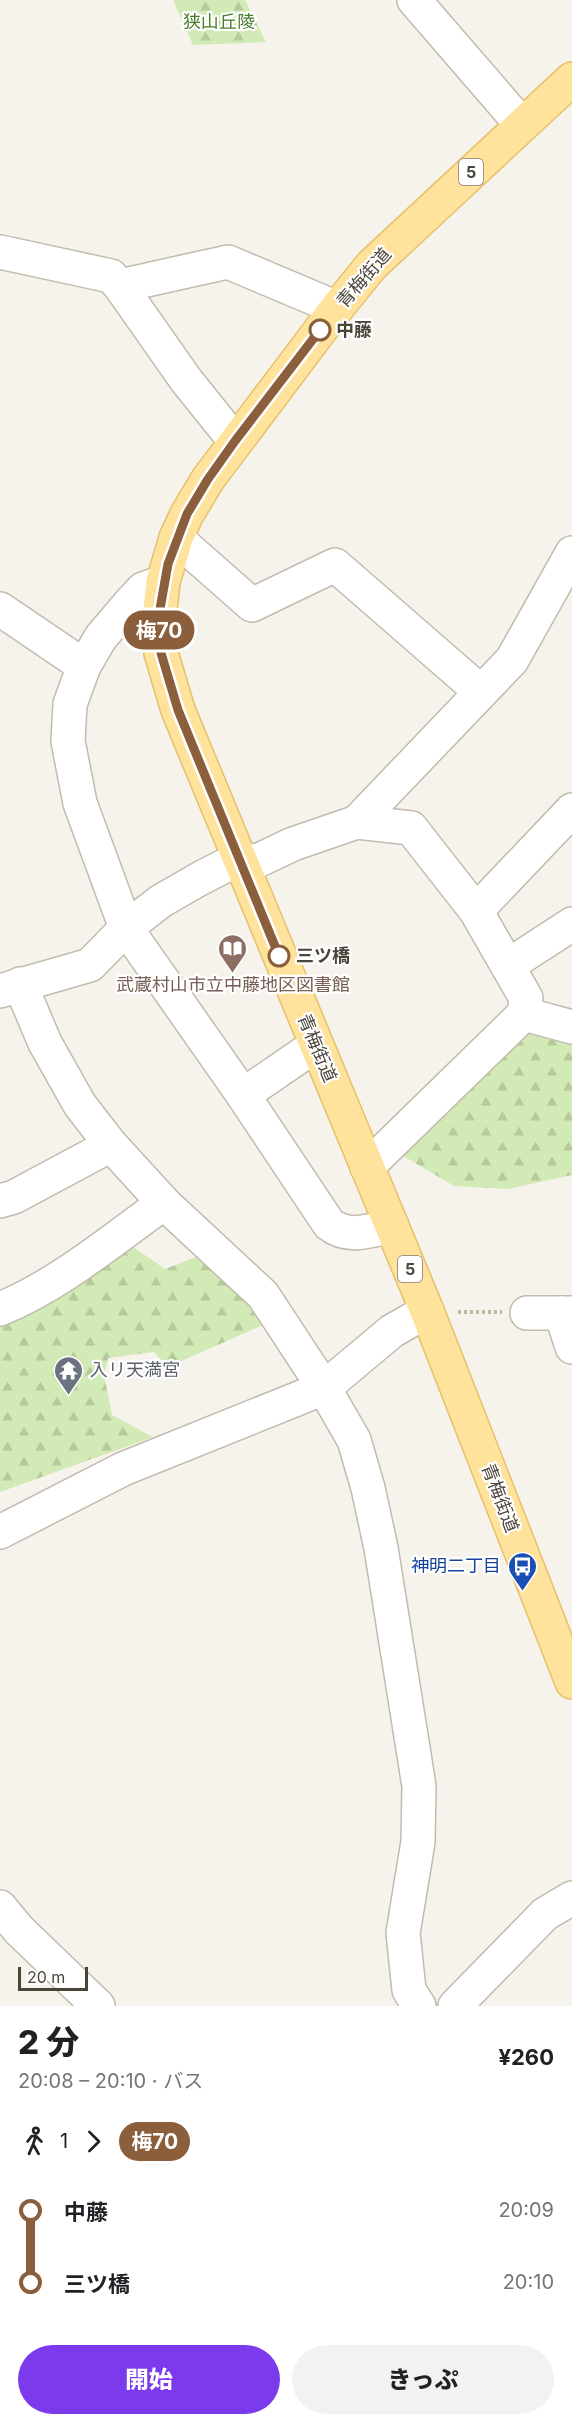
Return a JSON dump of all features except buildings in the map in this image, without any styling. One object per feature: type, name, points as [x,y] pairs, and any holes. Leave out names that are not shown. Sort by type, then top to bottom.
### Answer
[{"type":"main road","name":"青梅街道","points":[[572,79],[382,254],[337,308],[235,441],[197,496],[176,538],[163,582],[159,630],[165,674],[195,755],[427,1311],[572,1682]]},
{"type":"street","points":[[414,0],[522,125]]},
{"type":"street","points":[[0,252],[111,276],[186,380],[235,441]]},
{"type":"street","points":[[120,286],[228,262],[337,308]]},
{"type":"street","points":[[176,538],[252,605],[335,565],[481,692]]},
{"type":"street","points":[[357,822],[512,660],[572,553]]},
{"type":"street","points":[[163,582],[143,590],[130,603],[102,637],[84,666],[70,704],[68,741],[80,802],[126,928],[243,1095],[329,1224],[337,1230],[350,1234],[392,1226]]},
{"type":"street","points":[[0,609],[84,666]]},
{"type":"street","points":[[476,910],[572,810]]},
{"type":"street","points":[[367,1167],[525,1014],[526,998],[476,910],[411,828],[357,822],[293,844],[257,861],[238,859],[161,902],[126,928],[90,965],[8,983],[80,1104],[111,1145],[164,1203],[263,1295],[324,1388],[354,1440],[368,1488],[399,1648],[419,1786],[418,1842],[403,1933],[409,1990],[419,2006]]},
{"type":"street","points":[[509,965],[572,924]]},
{"type":"street","points":[[525,1014],[572,1027]]},
{"type":"street","points":[[243,1095],[316,1044]]},
{"type":"street","points":[[0,1201],[14,1197],[111,1145]]},
{"type":"street","points":[[0,1309],[19,1302],[67,1271],[164,1203]]},
{"type":"street","points":[[0,1532],[123,1469],[324,1388],[392,1331],[427,1311]]},
{"type":"street","points":[[527,1313],[566,1313],[572,1347]]},
{"type":"street","points":[[455,2006],[545,1914],[572,1898]]},
{"type":"street","points":[[0,1907],[19,1930],[98,2006]]},
{"type":"path","points":[[427,1311],[527,1313]]},
{"type":"green space","name":"狭山丘陵","points":[[173,0],[245,0],[266,42],[193,45]]},
{"type":"green space","points":[[534,1027],[572,1037],[572,1175],[508,1189],[454,1186],[400,1154]]},
{"type":"green space","points":[[129,1244],[165,1269],[196,1257],[224,1273],[263,1325],[168,1367],[154,1352],[108,1358],[104,1375],[112,1415],[153,1437],[0,1492],[0,1324]]},
{"type":"bus line","name":"梅70","points":[[279,956],[209,789],[165,674],[159,630],[160,609],[168,564],[187,514],[235,441],[320,330]]},
{"type":"place","name":"中藤","points":[[320,330]]},
{"type":"place","name":"三ツ橋","points":[[279,956]]},
{"type":"place","name":"武蔵村山市立中藤地区図書館","points":[[233,974]]},
{"type":"place","name":"入リ天満宮","points":[[69,1396]]},
{"type":"place","name":"神明二丁目","points":[[522,1592]]}]
